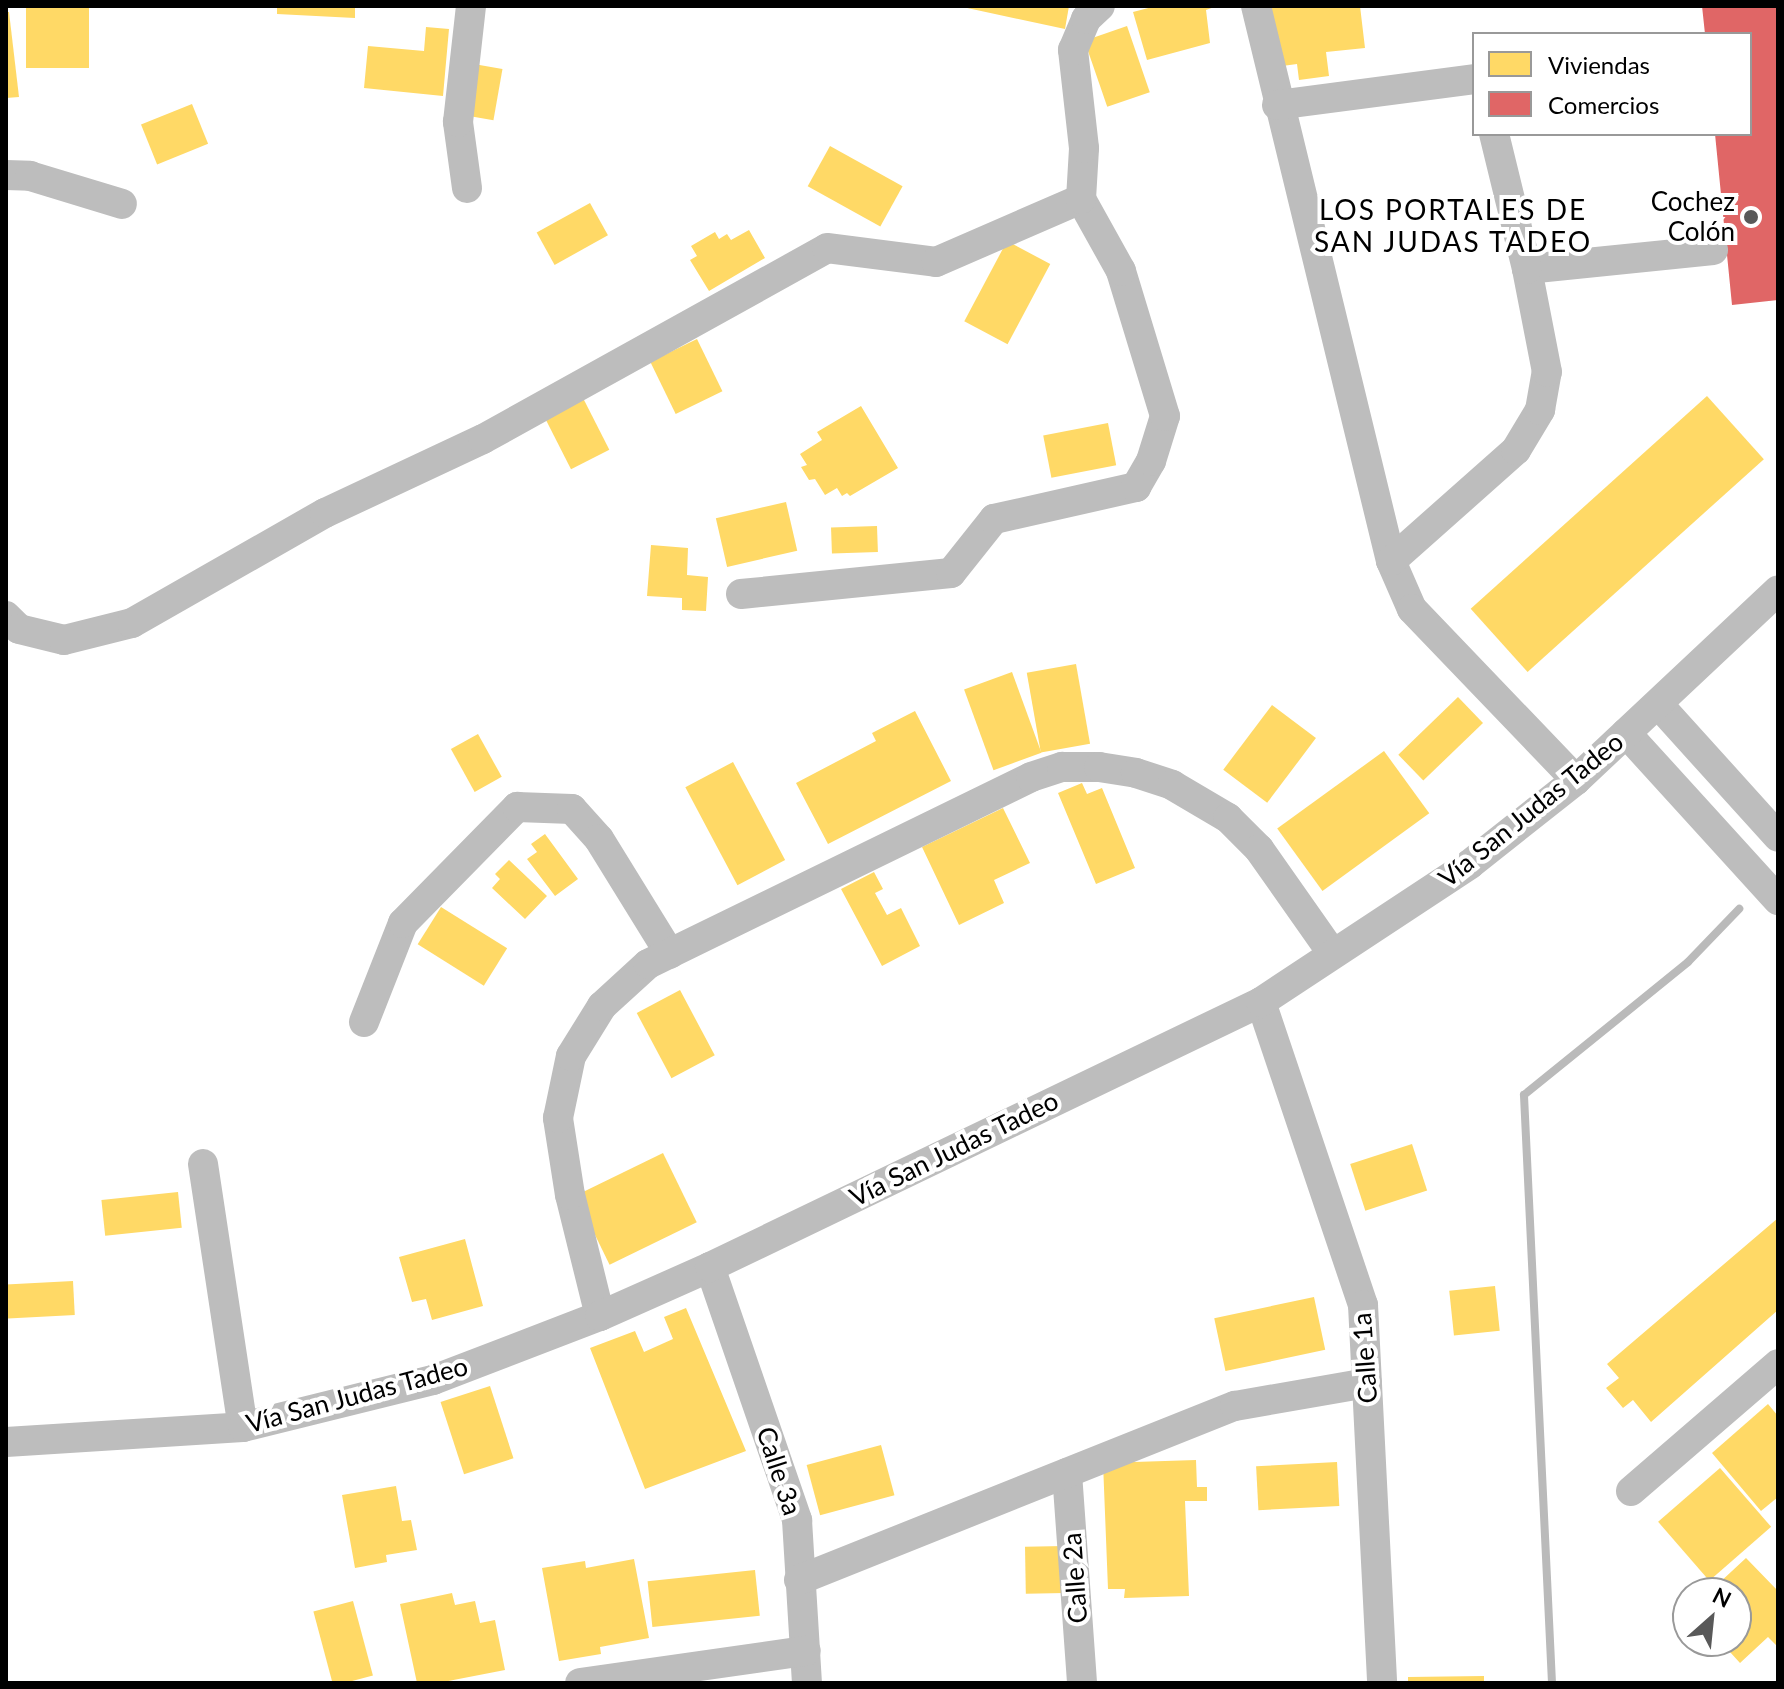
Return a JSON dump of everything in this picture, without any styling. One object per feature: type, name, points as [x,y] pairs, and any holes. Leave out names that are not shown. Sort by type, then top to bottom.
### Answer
[{"type":"street","points":[[467,188],[458,122],[471,6]]},
{"type":"street","points":[[741,594],[951,573],[994,519],[1136,487],[1151,461],[1165,416],[1121,271],[1081,199],[1084,148],[1073,50],[1086,19],[1100,6]]},
{"type":"street","points":[[1256,6],[1277,105],[1391,561],[1412,609],[1576,780]]},
{"type":"street","points":[[1277,105],[1472,79]]},
{"type":"street","points":[[1391,561],[1516,450],[1540,410],[1547,372],[1527,269],[1494,136]]},
{"type":"street","points":[[6,175],[30,176],[122,204]]},
{"type":"street","points":[[6,616],[19,629],[64,640],[132,623],[325,513],[483,439],[827,248],[936,262],[1081,199]]},
{"type":"street","points":[[1527,269],[1713,250]]},
{"type":"street","name":"Vía San Judas Tadeo","points":[[6,1442],[243,1427],[433,1380],[600,1316],[710,1267],[1261,1002],[1470,864],[1576,780],[1778,590]]},
{"type":"street","points":[[1658,704],[1778,837]]},
{"type":"street","points":[[1626,733],[1778,900]]},
{"type":"street","points":[[600,1316],[570,1195],[558,1118],[571,1056],[602,1006],[648,964],[1031,777],[1062,767],[1099,767],[1136,773],[1172,785],[1228,818],[1259,849],[1332,953]]},
{"type":"street","points":[[364,1022],[403,923],[517,807],[572,809],[599,839],[670,954]]},
{"type":"street","name":"Calle 1a","points":[[1261,1002],[1363,1305],[1382,1683]]},
{"type":"street","points":[[203,1164],[243,1427]]},
{"type":"street","name":"Calle 3a","points":[[710,1267],[797,1520],[807,1683]]},
{"type":"street","points":[[1631,1491],[1775,1371]]},
{"type":"street","points":[[799,1580],[1235,1406],[1367,1383]]},
{"type":"street","name":"Calle 2a","points":[[1067,1473],[1082,1683]]},
{"type":"street","points":[[580,1683],[806,1651]]},
{"type":"building: Viviendas","points":[[26,6],[89,6],[89,68],[26,68]]},
{"type":"building: Viviendas","points":[[277,6],[355,6],[355,18],[277,14]]},
{"type":"building: Viviendas","points":[[958,6],[1069,6],[1065,29]]},
{"type":"building: Viviendas","points":[[1156,6],[1217,6],[1206,10],[1210,43],[1147,60],[1133,12]]},
{"type":"building: Viviendas","points":[[1267,6],[1360,6],[1365,48],[1326,52],[1329,76],[1299,80],[1297,64],[1275,67]]},
{"type":"building: Viviendas","points":[[6,12],[9,12],[19,97],[6,98]]},
{"type":"building: Viviendas","points":[[1127,26],[1150,92],[1107,107],[1084,41]]},
{"type":"building: Viviendas","points":[[426,27],[449,29],[443,96],[364,88],[368,46],[424,51]]},
{"type":"building: Viviendas","points":[[468,63],[502,69],[493,120],[459,114]]},
{"type":"building: Viviendas","points":[[192,104],[208,144],[157,164],[141,125]]},
{"type":"building: Viviendas","points":[[830,146],[903,186],[880,226],[808,186]]},
{"type":"building: Viviendas","points":[[590,203],[608,235],[555,265],[537,233]]},
{"type":"building: Viviendas","points":[[749,230],[765,258],[709,291],[690,260],[697,256],[691,246],[715,232],[719,239],[727,234],[731,240]]},
{"type":"building: Viviendas","points":[[1007,241],[1050,264],[1008,344],[964,321]]},
{"type":"building: Viviendas","points":[[697,339],[722,391],[676,414],[650,362]]},
{"type":"building: Viviendas","points":[[1707,396],[1764,459],[1528,672],[1471,609]]},
{"type":"building: Viviendas","points":[[583,398],[609,450],[571,469],[545,418]]},
{"type":"building: Viviendas","points":[[861,406],[898,468],[850,496],[847,493],[842,496],[837,488],[825,495],[815,479],[809,480],[801,467],[807,465],[800,454],[822,440],[817,432]]},
{"type":"building: Viviendas","points":[[1108,423],[1116,465],[1051,478],[1043,436]]},
{"type":"building: Viviendas","points":[[786,502],[797,551],[727,567],[716,518]]},
{"type":"building: Viviendas","points":[[877,526],[878,552],[832,554],[831,528]]},
{"type":"building: Viviendas","points":[[651,545],[688,548],[687,575],[708,577],[706,611],[682,610],[682,598],[647,596]]},
{"type":"building: Viviendas","points":[[1076,664],[1090,744],[1041,752],[1027,673]]},
{"type":"building: Viviendas","points":[[1012,672],[1041,753],[993,770],[964,689]]},
{"type":"building: Viviendas","points":[[1458,697],[1483,723],[1423,781],[1398,755]]},
{"type":"building: Viviendas","points":[[1272,705],[1316,738],[1267,803],[1223,770]]},
{"type":"building: Viviendas","points":[[915,711],[951,781],[828,844],[796,783],[876,741],[872,733]]},
{"type":"building: Viviendas","points":[[478,734],[502,777],[475,792],[451,749]]},
{"type":"building: Viviendas","points":[[1384,751],[1429,813],[1322,891],[1277,829]]},
{"type":"building: Viviendas","points":[[733,762],[785,860],[737,885],[685,787]]},
{"type":"building: Viviendas","points":[[1082,783],[1087,794],[1102,788],[1135,868],[1096,884],[1058,793]]},
{"type":"building: Viviendas","points":[[1003,808],[1030,863],[994,880],[1004,903],[959,925],[922,847]]},
{"type":"building: Viviendas","points":[[545,834],[578,879],[555,896],[527,859],[537,852],[531,844]]},
{"type":"building: Viviendas","points":[[509,860],[547,896],[525,919],[492,888],[500,879],[495,874]]},
{"type":"building: Viviendas","points":[[874,872],[883,889],[875,893],[887,915],[901,908],[920,946],[882,966],[841,889]]},
{"type":"building: Viviendas","points":[[441,907],[507,948],[484,986],[418,944]]},
{"type":"building: Viviendas","points":[[680,990],[715,1055],[671,1078],[637,1013]]},
{"type":"building: Viviendas","points":[[1412,1144],[1427,1191],[1365,1211],[1350,1164]]},
{"type":"building: Viviendas","points":[[663,1153],[697,1222],[610,1265],[576,1196]]},
{"type":"building: Viviendas","points":[[178,1192],[182,1228],[105,1236],[101,1200]]},
{"type":"building: Viviendas","points":[[1778,1218],[1778,1310],[1651,1422],[1633,1400],[1623,1408],[1606,1388],[1619,1378],[1607,1364]]},
{"type":"building: Viviendas","points":[[465,1239],[483,1306],[432,1320],[426,1299],[412,1302],[399,1257]]},
{"type":"building: Viviendas","points":[[73,1281],[75,1315],[8,1318],[6,1285]]},
{"type":"building: Viviendas","points":[[1495,1286],[1500,1331],[1454,1336],[1449,1291]]},
{"type":"building: Viviendas","points":[[1314,1297],[1325,1350],[1225,1371],[1214,1318]]},
{"type":"building: Viviendas","points":[[686,1308],[746,1451],[645,1489],[590,1348],[635,1331],[644,1352],[673,1339],[664,1317]]},
{"type":"building: Viviendas","points":[[490,1386],[513,1458],[464,1474],[441,1402]]},
{"type":"building: Viviendas","points":[[1768,1404],[1778,1416],[1778,1497],[1761,1511],[1712,1453]]},
{"type":"building: Viviendas","points":[[881,1445],[894,1495],[820,1515],[807,1465]]},
{"type":"building: Viviendas","points":[[1196,1460],[1197,1487],[1207,1487],[1207,1501],[1185,1501],[1189,1596],[1124,1598],[1125,1589],[1108,1589],[1103,1463]]},
{"type":"building: Viviendas","points":[[1337,1462],[1339,1506],[1258,1510],[1256,1466]]},
{"type":"building: Viviendas","points":[[1720,1468],[1771,1527],[1714,1577],[1706,1577],[1658,1522]]},
{"type":"building: Viviendas","points":[[396,1486],[402,1521],[411,1520],[417,1550],[386,1555],[387,1562],[355,1568],[342,1495]]},
{"type":"building: Viviendas","points":[[1064,1546],[1065,1593],[1026,1594],[1025,1547]]},
{"type":"building: Viviendas","points":[[1746,1558],[1778,1591],[1778,1647],[1768,1637],[1752,1652],[1752,1577],[1726,1577]]},
{"type":"building: Viviendas","points":[[634,1559],[649,1638],[600,1647],[601,1654],[559,1661],[542,1568],[585,1561],[586,1568]]},
{"type":"building: Viviendas","points":[[755,1570],[760,1616],[652,1627],[648,1581]]},
{"type":"building: Viviendas","points":[[452,1593],[455,1605],[475,1601],[480,1623],[495,1620],[505,1670],[438,1683],[417,1683],[400,1604]]},
{"type":"building: Viviendas","points":[[353,1601],[373,1675],[333,1683],[313,1612]]},
{"type":"building: Viviendas","points":[[1484,1676],[1484,1683],[1408,1683],[1408,1677]]},
{"type":"building: Comercios","name":"Cochez Colón","points":[[1702,6],[1778,6],[1778,300],[1732,305],[1715,136],[1752,136],[1752,32],[1705,32]]},
{"type":"waterway","points":[[1552,1683],[1524,1095],[1688,962],[1739,909]]},
{"type":"place","name":"Cochez Colón","points":[[1751,217]]},
{"type":"district","name":"LOS PORTALES DE SAN JUDAS TADEO","points":[[1453,225]]}]
